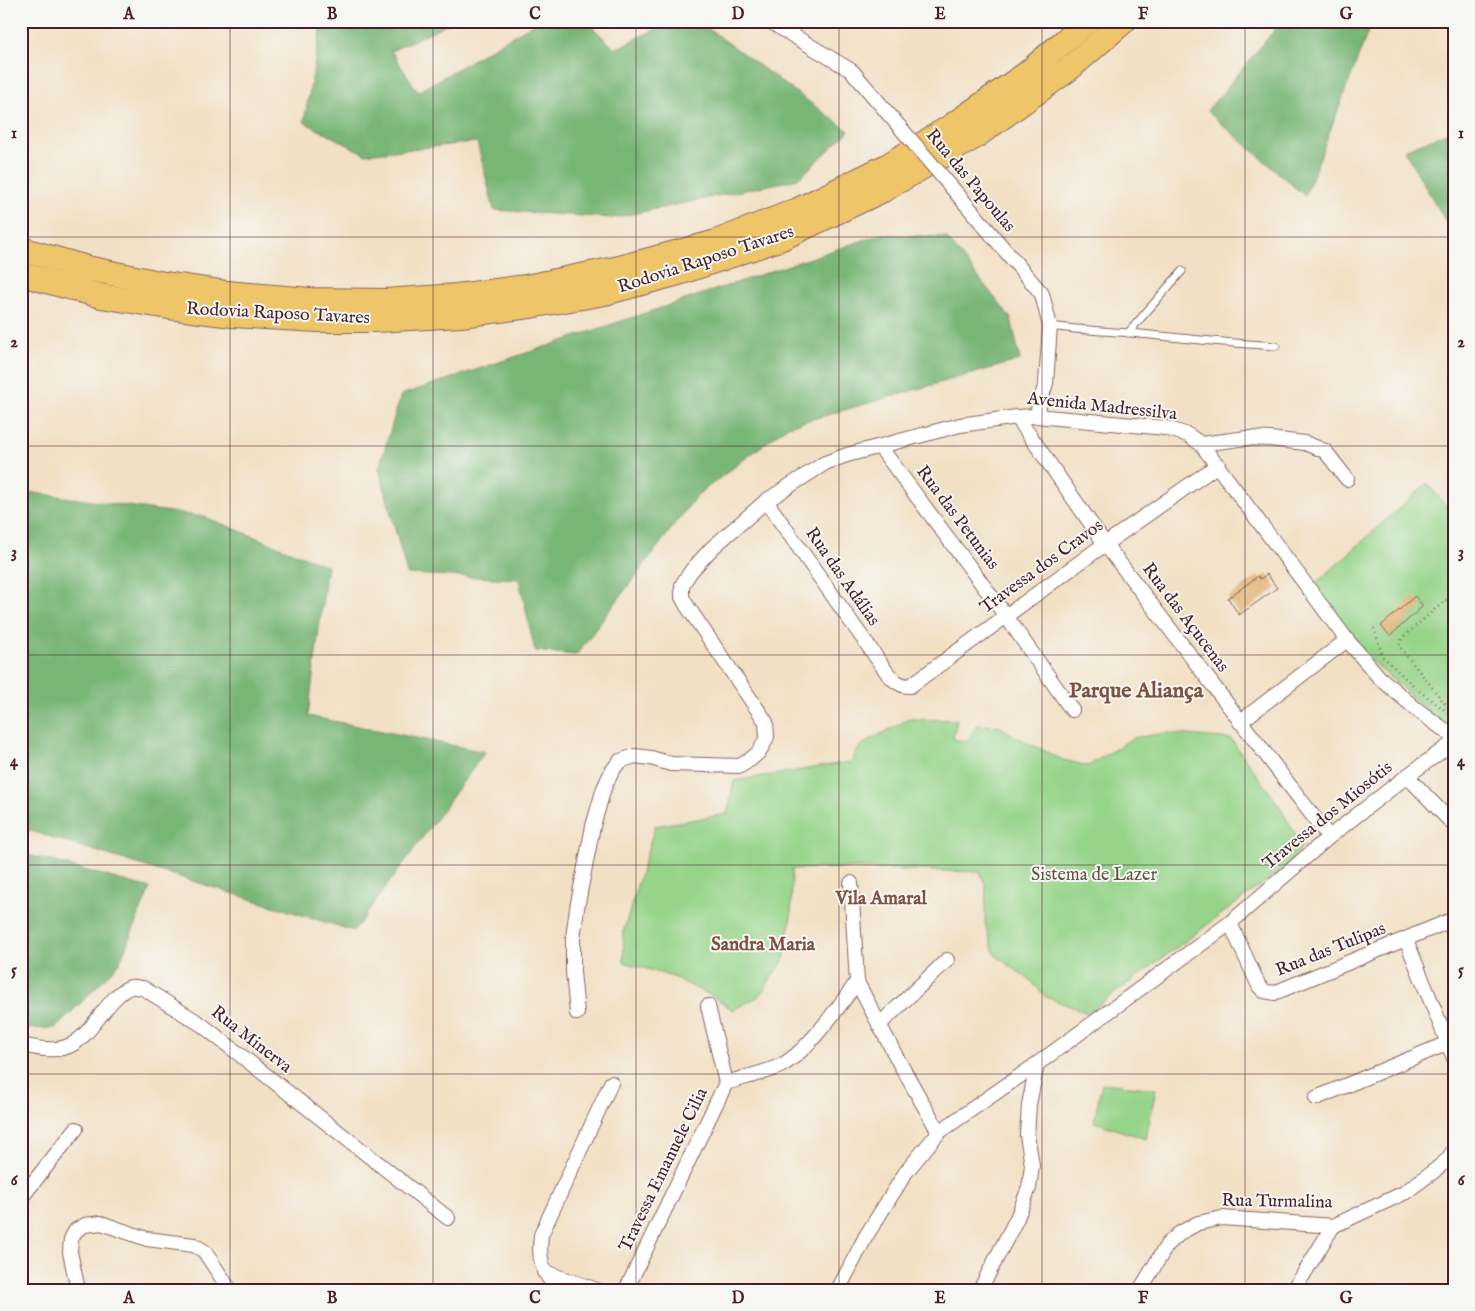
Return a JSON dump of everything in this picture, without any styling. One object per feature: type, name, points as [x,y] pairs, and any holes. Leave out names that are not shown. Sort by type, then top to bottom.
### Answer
[{"type":"highway","name":"Rodovia Raposo Tavares","points":[[21,249],[88,268],[159,283],[227,293],[310,300],[385,301],[457,296],[526,287],[615,269],[716,242],[798,210],[887,166],[950,128],[1026,74],[1088,21]]},
{"type":"highway","name":"Rodovia Raposo Tavares","points":[[21,274],[101,296],[169,307],[232,315],[318,320],[377,320],[461,315],[606,293],[678,273],[782,238],[883,190],[976,136],[1069,69],[1124,21]]},
{"type":"street","name":"Rua das Papoulas","points":[[769,21],[852,71],[1042,294],[1050,326],[1046,383],[1036,416]]},
{"type":"street","name":"Avenida Madressilva","points":[[577,1013],[573,972],[573,938],[593,826],[604,788],[612,771],[620,761],[635,756],[651,758],[671,764],[740,766],[760,751],[767,737],[766,722],[687,606],[682,597],[682,585],[691,571],[712,548],[766,501],[825,463],[847,455],[880,448],[923,434],[960,425],[1017,417],[1036,416],[1166,428],[1188,435],[1201,444],[1218,465],[1347,640],[1379,676],[1416,709],[1454,738]]},
{"type":"street","name":"Rua das Açucenas","points":[[1017,417],[1105,544],[1329,837]]},
{"type":"street","points":[[1201,444],[1247,438],[1270,438],[1305,444],[1325,451],[1347,479]]},
{"type":"street","name":"Rua das Petunias","points":[[880,448],[1006,616],[1072,710]]},
{"type":"street","name":"Travessa dos Cravos","points":[[888,674],[898,684],[910,686],[1105,544],[1218,465]]},
{"type":"street","name":"Rua das Adálias","points":[[766,501],[888,674]]},
{"type":"street","points":[[1240,722],[1347,640]]},
{"type":"street","name":"Travessa dos Miosótis","points":[[838,1290],[866,1236],[906,1172],[939,1132],[1037,1064],[1230,923],[1329,837],[1454,742]]},
{"type":"street","points":[[1407,776],[1454,825]]},
{"type":"street","points":[[851,883],[857,982],[899,1062],[939,1132]]},
{"type":"street","name":"Rua das Tulipas","points":[[1230,923],[1259,986],[1264,991],[1274,993],[1454,919]]},
{"type":"street","points":[[1406,940],[1454,1058]]},
{"type":"street","points":[[879,1024],[947,960]]},
{"type":"street","points":[[726,1083],[781,1065],[800,1051],[834,1014],[857,982]]},
{"type":"street","name":"Rua Minerva","points":[[21,1045],[53,1050],[71,1045],[88,1031],[120,993],[132,987],[143,988],[202,1025],[448,1218]]},
{"type":"street","name":"Travessa Emanuele Cilia","points":[[626,1290],[726,1083],[708,1006]]},
{"type":"street","points":[[1316,1098],[1448,1043]]},
{"type":"street","points":[[980,1290],[1017,1218],[1029,1188],[1032,1165],[1027,1135],[1028,1105],[1037,1064]]},
{"type":"street","points":[[557,1290],[544,1272],[539,1250],[541,1235],[611,1083]]},
{"type":"street","points":[[21,1198],[76,1129]]},
{"type":"street","name":"Rua Turmalina","points":[[1140,1290],[1167,1245],[1180,1233],[1198,1222],[1222,1218],[1333,1226],[1404,1193],[1447,1160],[1454,1150]]},
{"type":"street","points":[[78,1290],[70,1252],[71,1239],[76,1230],[85,1225],[101,1223],[147,1239],[194,1245],[204,1251],[230,1290]]},
{"type":"street","points":[[1294,1290],[1333,1226]]},
{"type":"street","points":[[544,1272],[597,1290]]},
{"type":"lane","points":[[1128,333],[1182,271]]},
{"type":"lane","points":[[1050,326],[1212,342],[1276,346]]},
{"type":"path","points":[[1454,593],[1402,638],[1399,646],[1454,716]]},
{"type":"path","points":[[1374,628],[1383,657],[1418,690],[1454,716]]},
{"type":"green space","points":[[320,21],[453,21],[391,51],[418,92],[538,21],[586,21],[615,49],[673,21],[698,21],[849,131],[798,179],[613,218],[494,210],[477,142],[365,154],[304,122],[322,23]]},
{"type":"green space","points":[[1282,21],[1372,21],[1305,196],[1207,111]]},
{"type":"green space","points":[[1454,130],[1454,236],[1404,150]]},
{"type":"green space","points":[[882,234],[946,237],[1011,318],[1020,360],[788,426],[696,496],[576,655],[535,651],[519,579],[407,574],[379,468],[401,395]]},
{"type":"green space","points":[[1427,483],[1454,516],[1454,734],[1368,658],[1313,586]]},
{"type":"green space","points":[[21,491],[205,517],[327,566],[308,716],[485,752],[354,931],[21,828]]},
{"type":"green space","name":"Sistema de Lazer","points":[[909,719],[957,720],[953,739],[967,741],[977,725],[998,726],[1063,760],[1088,766],[1133,738],[1167,733],[1231,739],[1278,804],[1302,846],[1288,865],[1088,1013],[1046,997],[1030,980],[995,955],[985,924],[986,886],[980,872],[845,868],[792,869],[791,916],[784,959],[759,996],[733,1010],[714,997],[673,977],[624,962],[623,933],[655,826],[727,814],[734,781],[850,762],[861,745]]},
{"type":"green space","points":[[21,853],[150,888],[119,964],[56,1028],[21,1029]]},
{"type":"green space","points":[[1102,1083],[1156,1089],[1146,1139],[1094,1122]]},
{"type":"building","points":[[1267,574],[1277,588],[1239,615],[1228,598],[1258,576],[1260,579]]},
{"type":"building","points":[[1415,596],[1423,606],[1390,636],[1381,626]]},
{"type":"district","name":"Parque Aliança","points":[[1136,691]]},
{"type":"district","name":"Vila Amaral","points":[[881,899]]},
{"type":"district","name":"Sandra Maria","points":[[763,945]]}]
